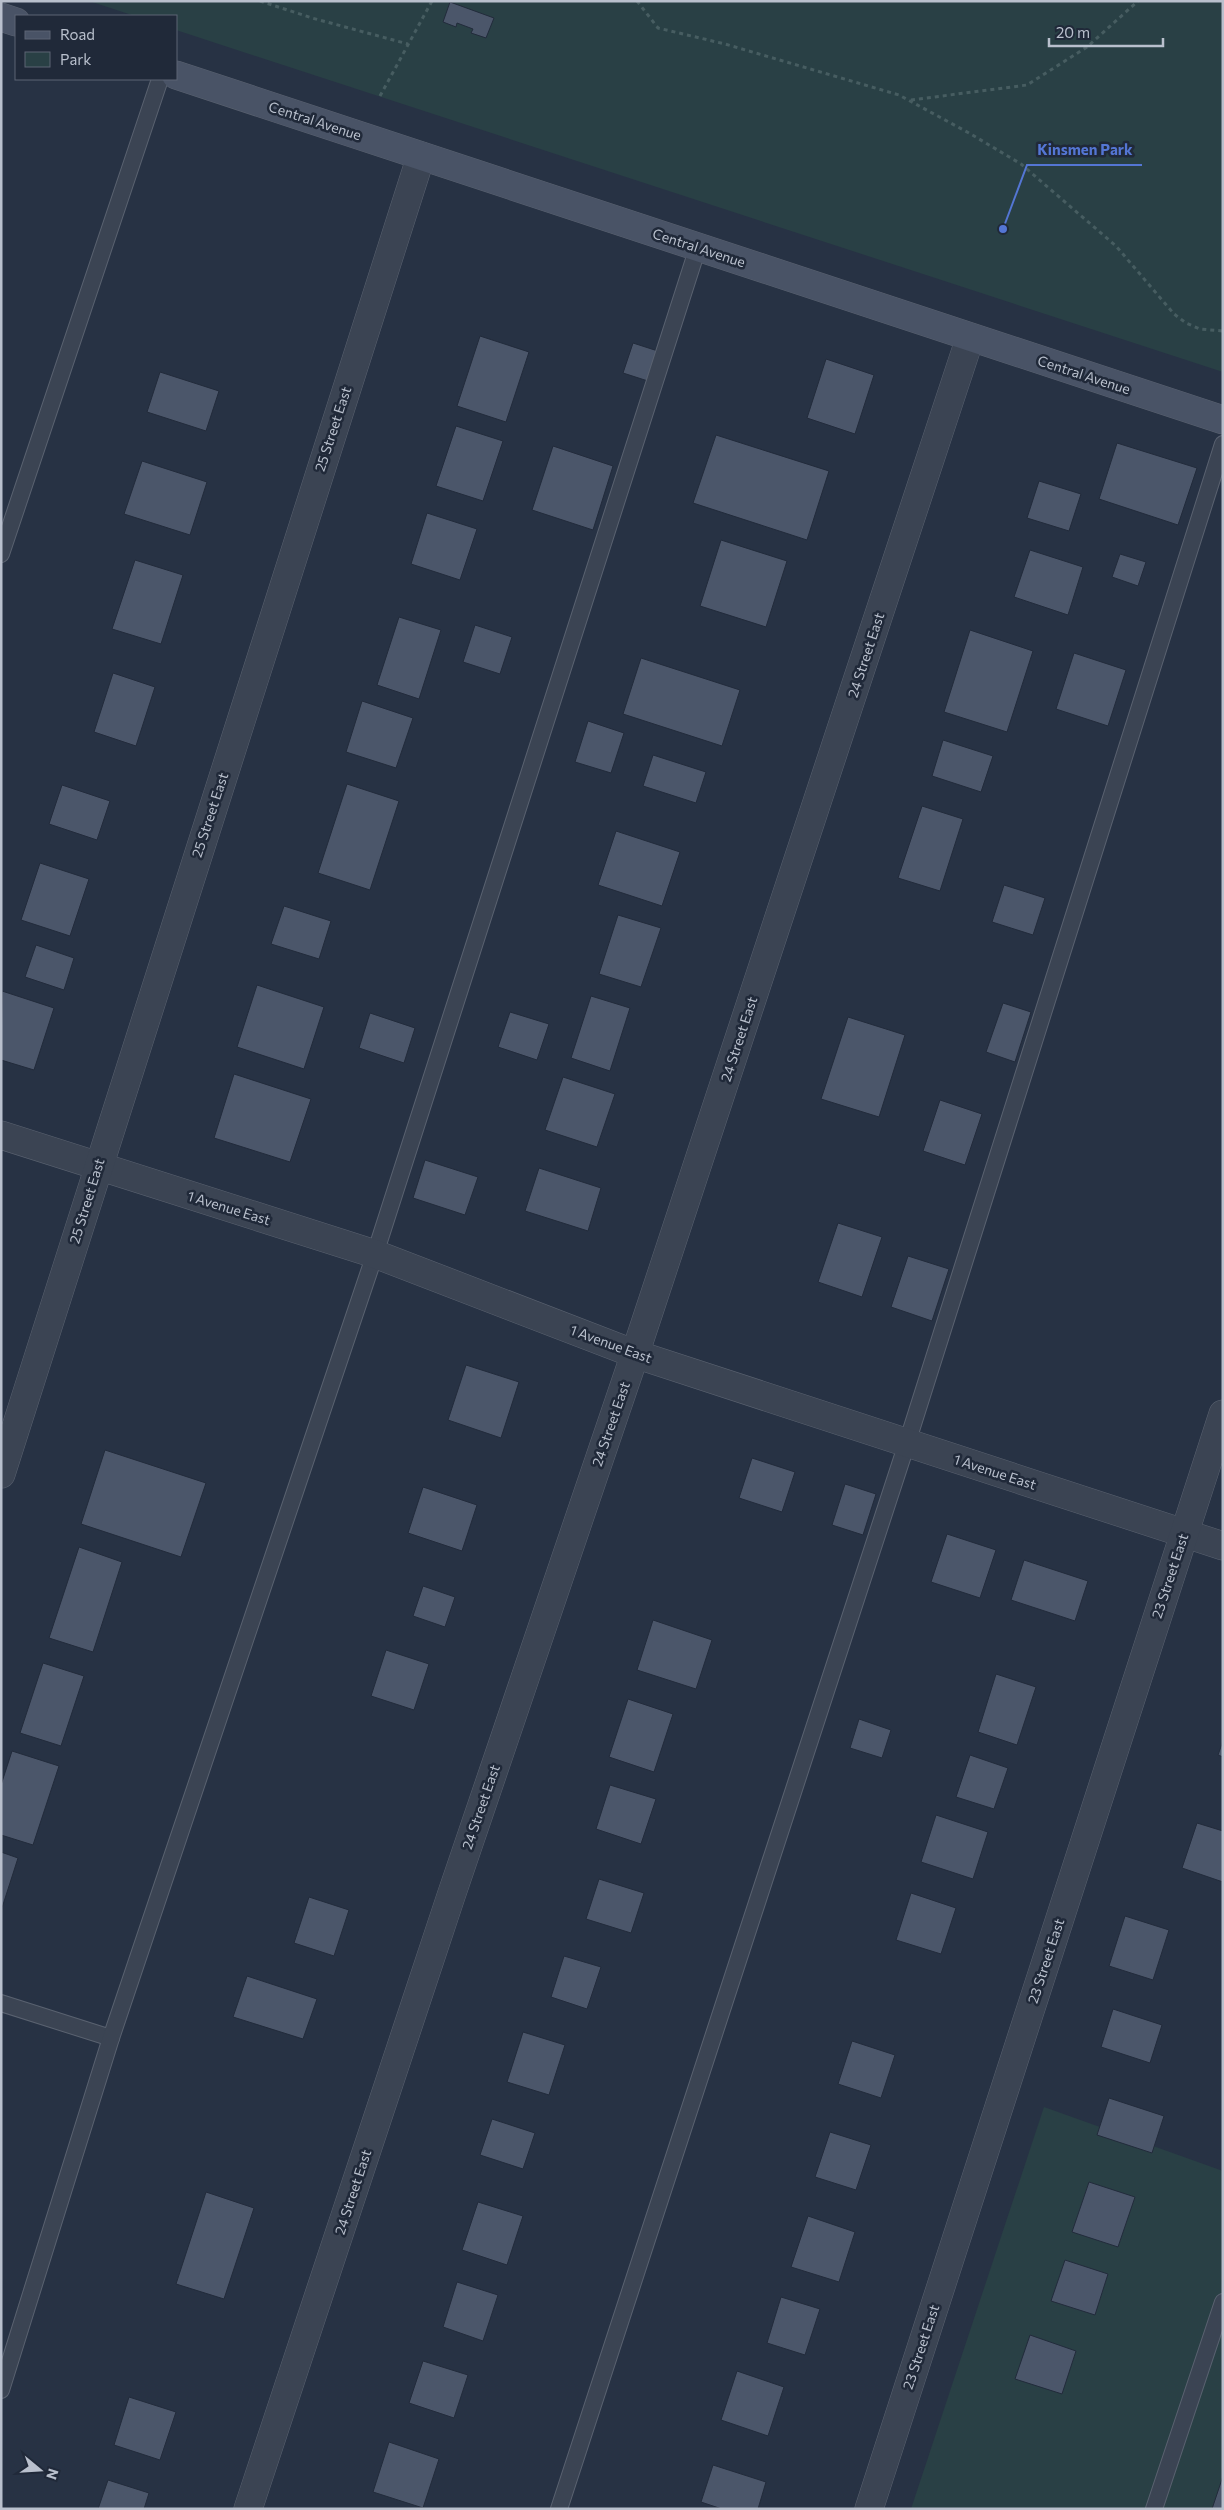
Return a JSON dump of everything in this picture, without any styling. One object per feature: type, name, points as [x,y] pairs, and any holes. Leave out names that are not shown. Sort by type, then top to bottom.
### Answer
[{"type":"street","points":[[1,17],[15,22]]},
{"type":"street","name":"Central Avenue","points":[[178,76],[1223,420]]},
{"type":"street","name":"25 Street East","points":[[1,1474],[97,1167],[421,156]]},
{"type":"street","name":"24 Street East","points":[[248,2509],[451,1896],[635,1354],[970,338]]},
{"type":"street","name":"1 Avenue East","points":[[1,1135],[375,1254],[635,1354],[1223,1546]]},
{"type":"street","name":"23 Street East","points":[[869,2509],[1223,1414]]},
{"type":"lane","points":[[1,554],[160,80]]},
{"type":"lane","points":[[1,2390],[111,2038],[375,1254],[698,247]]},
{"type":"lane","points":[[559,2509],[907,1443],[1223,444]]},
{"type":"lane","points":[[1,2003],[111,2038]]},
{"type":"lane","points":[[1154,2509],[1223,2302]]},
{"type":"path","points":[[260,1],[312,18],[408,44]]},
{"type":"path","points":[[380,96],[432,1]]},
{"type":"path","points":[[637,1],[658,28],[829,74],[910,100],[1021,164],[1116,246],[1174,314],[1186,323],[1200,328],[1223,331]]},
{"type":"path","points":[[910,100],[1027,85],[1087,47],[1138,1]]},
{"type":"green space","points":[[89,1],[1223,1],[1223,372],[178,31],[178,15],[132,15]]},
{"type":"green space","points":[[1044,2107],[1223,2171],[1223,2509],[911,2509]]},
{"type":"building","points":[[450,2],[494,18],[486,38],[471,33],[473,29],[457,23],[456,27],[443,22]]},
{"type":"building","points":[[480,336],[529,352],[506,422],[457,406]]},
{"type":"building","points":[[633,343],[661,352],[651,382],[623,373]]},
{"type":"building","points":[[826,359],[874,375],[855,434],[807,418]]},
{"type":"building","points":[[160,372],[219,391],[206,431],[147,412]]},
{"type":"building","points":[[456,426],[503,441],[483,501],[436,486]]},
{"type":"building","points":[[716,435],[829,471],[807,540],[693,503]]},
{"type":"building","points":[[1117,443],[1197,468],[1178,525],[1099,499]]},
{"type":"building","points":[[553,446],[613,466],[593,530],[532,510]]},
{"type":"building","points":[[142,461],[207,482],[190,535],[124,514]]},
{"type":"building","points":[[1039,481],[1081,494],[1069,531],[1027,518]]},
{"type":"building","points":[[427,513],[477,529],[460,580],[411,564]]},
{"type":"building","points":[[721,540],[787,561],[766,627],[700,606]]},
{"type":"building","points":[[1030,550],[1083,567],[1068,615],[1014,597]]},
{"type":"building","points":[[1120,554],[1146,562],[1138,586],[1112,577]]},
{"type":"building","points":[[135,560],[183,575],[161,644],[112,629]]},
{"type":"building","points":[[399,617],[441,630],[419,699],[377,685]]},
{"type":"building","points":[[475,625],[512,637],[500,674],[463,662]]},
{"type":"building","points":[[970,630],[1033,651],[1007,732],[944,712]]},
{"type":"building","points":[[1074,653],[1126,670],[1108,726],[1056,709]]},
{"type":"building","points":[[641,658],[740,690],[722,746],[623,714]]},
{"type":"building","points":[[113,673],[155,687],[136,746],[94,732]]},
{"type":"building","points":[[362,701],[413,718],[396,768],[346,752]]},
{"type":"building","points":[[588,721],[624,733],[611,773],[575,762]]},
{"type":"building","points":[[943,740],[993,756],[981,792],[932,776]]},
{"type":"building","points":[[653,755],[706,772],[696,803],[643,786]]},
{"type":"building","points":[[347,784],[399,801],[370,890],[318,873]]},
{"type":"building","points":[[62,785],[110,801],[97,840],[49,824]]},
{"type":"building","points":[[922,806],[963,819],[940,891],[898,878]]},
{"type":"building","points":[[616,831],[680,852],[662,906],[598,885]]},
{"type":"building","points":[[40,863],[89,879],[70,936],[21,920]]},
{"type":"building","points":[[1004,885],[1045,898],[1033,935],[992,922]]},
{"type":"building","points":[[284,906],[331,921],[319,959],[271,944]]},
{"type":"building","points":[[618,915],[661,928],[641,987],[599,974]]},
{"type":"building","points":[[36,945],[74,958],[64,990],[25,977]]},
{"type":"building","points":[[257,985],[324,1007],[304,1069],[237,1047]]},
{"type":"building","points":[[2,991],[54,1008],[34,1070],[1,1060]]},
{"type":"building","points":[[591,996],[630,1008],[610,1071],[571,1058]]},
{"type":"building","points":[[1003,1003],[1031,1012],[1015,1062],[986,1052]]},
{"type":"building","points":[[510,1012],[549,1024],[537,1060],[498,1047]]},
{"type":"building","points":[[370,1013],[415,1028],[404,1063],[359,1048]]},
{"type":"building","points":[[848,1017],[905,1035],[879,1117],[821,1099]]},
{"type":"building","points":[[234,1074],[311,1099],[290,1162],[214,1138]]},
{"type":"building","points":[[563,1077],[615,1094],[597,1147],[545,1130]]},
{"type":"building","points":[[940,1100],[982,1114],[965,1165],[923,1151]]},
{"type":"building","points":[[425,1160],[478,1177],[465,1215],[413,1198]]},
{"type":"building","points":[[539,1168],[601,1188],[588,1231],[525,1211]]},
{"type":"building","points":[[838,1223],[882,1237],[862,1297],[818,1282]]},
{"type":"building","points":[[908,1256],[949,1269],[932,1321],[891,1307]]},
{"type":"building","points":[[466,1365],[519,1382],[501,1438],[448,1420]]},
{"type":"building","points":[[105,1450],[206,1483],[181,1557],[81,1524]]},
{"type":"building","points":[[752,1458],[795,1472],[782,1512],[739,1498]]},
{"type":"building","points":[[845,1484],[876,1494],[863,1535],[832,1525]]},
{"type":"building","points":[[423,1487],[477,1505],[462,1551],[408,1533]]},
{"type":"building","points":[[947,1534],[996,1550],[980,1598],[931,1582]]},
{"type":"building","points":[[79,1547],[122,1562],[93,1652],[49,1638]]},
{"type":"building","points":[[1024,1560],[1088,1581],[1075,1621],[1011,1600]]},
{"type":"building","points":[[423,1586],[455,1597],[445,1627],[413,1616]]},
{"type":"building","points":[[653,1620],[712,1640],[696,1689],[637,1670]]},
{"type":"building","points":[[386,1650],[429,1664],[414,1710],[371,1696]]},
{"type":"building","points":[[43,1663],[84,1676],[61,1746],[20,1733]]},
{"type":"building","points":[[996,1674],[1036,1687],[1017,1745],[978,1732]]},
{"type":"building","points":[[628,1699],[673,1714],[654,1772],[609,1757]]},
{"type":"building","points":[[859,1719],[891,1730],[882,1758],[850,1748]]},
{"type":"building","points":[[1223,1741],[1223,1757],[1218,1755]]},
{"type":"building","points":[[12,1751],[59,1766],[33,1845],[1,1835],[1,1785]]},
{"type":"building","points":[[970,1755],[1008,1768],[994,1809],[956,1797]]},
{"type":"building","points":[[610,1785],[656,1799],[641,1844],[596,1829]]},
{"type":"building","points":[[936,1815],[988,1832],[973,1879],[921,1862]]},
{"type":"building","points":[[1197,1823],[1223,1831],[1223,1882],[1182,1868]]},
{"type":"building","points":[[1,1852],[18,1858],[1,1911]]},
{"type":"building","points":[[599,1879],[644,1893],[631,1933],[586,1919]]},
{"type":"building","points":[[911,1893],[956,1908],[941,1954],[896,1940]]},
{"type":"building","points":[[309,1897],[349,1910],[334,1956],[294,1943]]},
{"type":"building","points":[[1125,1916],[1169,1930],[1153,1980],[1109,1966]]},
{"type":"building","points":[[564,1956],[601,1967],[587,2009],[551,1997]]},
{"type":"building","points":[[247,1976],[317,1999],[303,2039],[233,2017]]},
{"type":"building","points":[[1113,2009],[1162,2025],[1150,2063],[1101,2047]]},
{"type":"building","points":[[523,2032],[565,2045],[549,2095],[507,2082]]},
{"type":"building","points":[[852,2041],[895,2055],[881,2098],[838,2084]]},
{"type":"building","points":[[1109,2098],[1164,2116],[1152,2153],[1097,2135]]},
{"type":"building","points":[[492,2119],[535,2133],[523,2169],[480,2155]]},
{"type":"building","points":[[830,2132],[871,2145],[856,2190],[815,2177]]},
{"type":"building","points":[[1089,2182],[1135,2197],[1118,2247],[1072,2232]]},
{"type":"building","points":[[206,2192],[254,2208],[224,2299],[176,2284]]},
{"type":"building","points":[[478,2202],[523,2216],[507,2265],[462,2250]]},
{"type":"building","points":[[808,2216],[855,2232],[839,2282],[791,2267]]},
{"type":"building","points":[[1065,2260],[1108,2274],[1095,2315],[1051,2301]]},
{"type":"building","points":[[457,2282],[498,2295],[483,2341],[443,2327]]},
{"type":"building","points":[[781,2297],[820,2309],[805,2355],[767,2343]]},
{"type":"building","points":[[1030,2335],[1076,2351],[1062,2394],[1015,2379]]},
{"type":"building","points":[[423,2361],[468,2375],[454,2418],[409,2403]]},
{"type":"building","points":[[737,2371],[784,2387],[768,2436],[721,2420]]},
{"type":"building","points":[[129,2397],[176,2412],[160,2460],[114,2445]]},
{"type":"building","points":[[389,2442],[439,2459],[423,2508],[373,2492]]},
{"type":"building","points":[[713,2465],[766,2482],[758,2509],[722,2509],[701,2502]]},
{"type":"building","points":[[1223,2476],[1223,2509],[1212,2509]]},
{"type":"building","points":[[108,2480],[149,2493],[144,2509],[98,2509]]},
{"type":"place","name":"Kinsmen Park","points":[[1003,229]]}]
